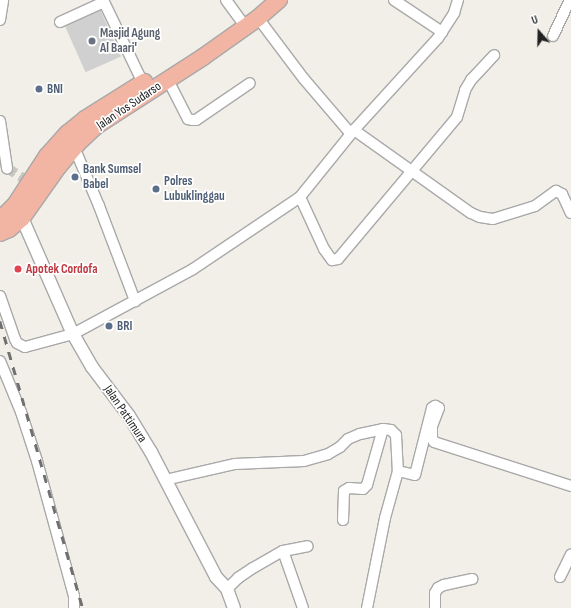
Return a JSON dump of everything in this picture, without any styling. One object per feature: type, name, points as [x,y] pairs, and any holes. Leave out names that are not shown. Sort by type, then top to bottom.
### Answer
[{"type":"highway","name":"Jalan Yos Sudarso","points":[[0,233],[9,228],[18,212],[28,181],[47,156],[68,133],[88,125],[143,83],[197,50],[264,0]]},
{"type":"highway","name":"Jalan Yos Sudarso","points":[[88,125],[96,126],[168,80],[258,18],[279,0]]},
{"type":"highway","name":"Jalan Yos Sudarso","points":[[0,220],[18,212],[45,183],[74,147],[88,125]]},
{"type":"street","points":[[0,20],[3,0]]},
{"type":"street","points":[[226,0],[240,19]]},
{"type":"street","points":[[394,0],[442,32]]},
{"type":"street","points":[[0,296],[15,339],[25,347],[73,334],[193,269],[300,197],[352,132],[442,32],[454,13],[458,0]]},
{"type":"street","points":[[553,36],[570,0]]},
{"type":"street","points":[[60,22],[104,2],[143,83]]},
{"type":"street","points":[[258,18],[304,79],[352,132],[472,213],[480,217],[493,219],[540,204],[556,192],[562,194],[571,212]]},
{"type":"street","points":[[300,197],[324,249],[330,258],[335,260],[338,259],[457,117],[465,90],[471,80],[494,55]]},
{"type":"street","points":[[168,80],[188,119],[192,120],[196,120],[250,84]]},
{"type":"street","points":[[0,121],[7,168]]},
{"type":"street","points":[[74,147],[136,301]]},
{"type":"street","name":"Jalan Pattimura","points":[[18,212],[73,334],[92,367],[132,422],[166,480],[216,577],[227,589],[234,608]]},
{"type":"street","points":[[0,361],[21,412],[37,461],[74,596],[74,608]]},
{"type":"street","points":[[398,471],[415,474],[432,408],[435,406],[439,408],[432,426],[432,438],[434,442],[571,486]]},
{"type":"street","points":[[343,520],[344,491],[350,488],[363,489],[367,485],[382,429]]},
{"type":"street","points":[[166,480],[235,464],[304,461],[328,454],[340,447],[348,439],[382,429],[391,430],[396,435],[398,471],[385,518],[367,608]]},
{"type":"street","points":[[227,589],[238,578],[283,551],[308,546]]},
{"type":"street","points":[[283,551],[303,608]]},
{"type":"street","points":[[560,577],[571,554]]},
{"type":"street","points":[[435,608],[435,593],[438,588],[444,585],[472,579]]},
{"type":"shaded area","name":"Masjid Agung Al Baari'","points":[[100,9],[121,57],[86,72],[64,25]]},
{"type":"tunnel","points":[[7,168],[26,180]]},
{"type":"railway","points":[[0,321],[83,608]]},
{"type":"place","name":"Masjid Agung Al Baari'","points":[[92,41]]},
{"type":"place","name":"BNI","points":[[39,89]]},
{"type":"place","name":"Bank Sumsel Babel","points":[[75,177]]},
{"type":"place","name":"Polres Lubuklinggau","points":[[156,189]]},
{"type":"place","name":"Apotek Cordofa","points":[[18,269]]},
{"type":"place","name":"BRI","points":[[109,326]]}]
